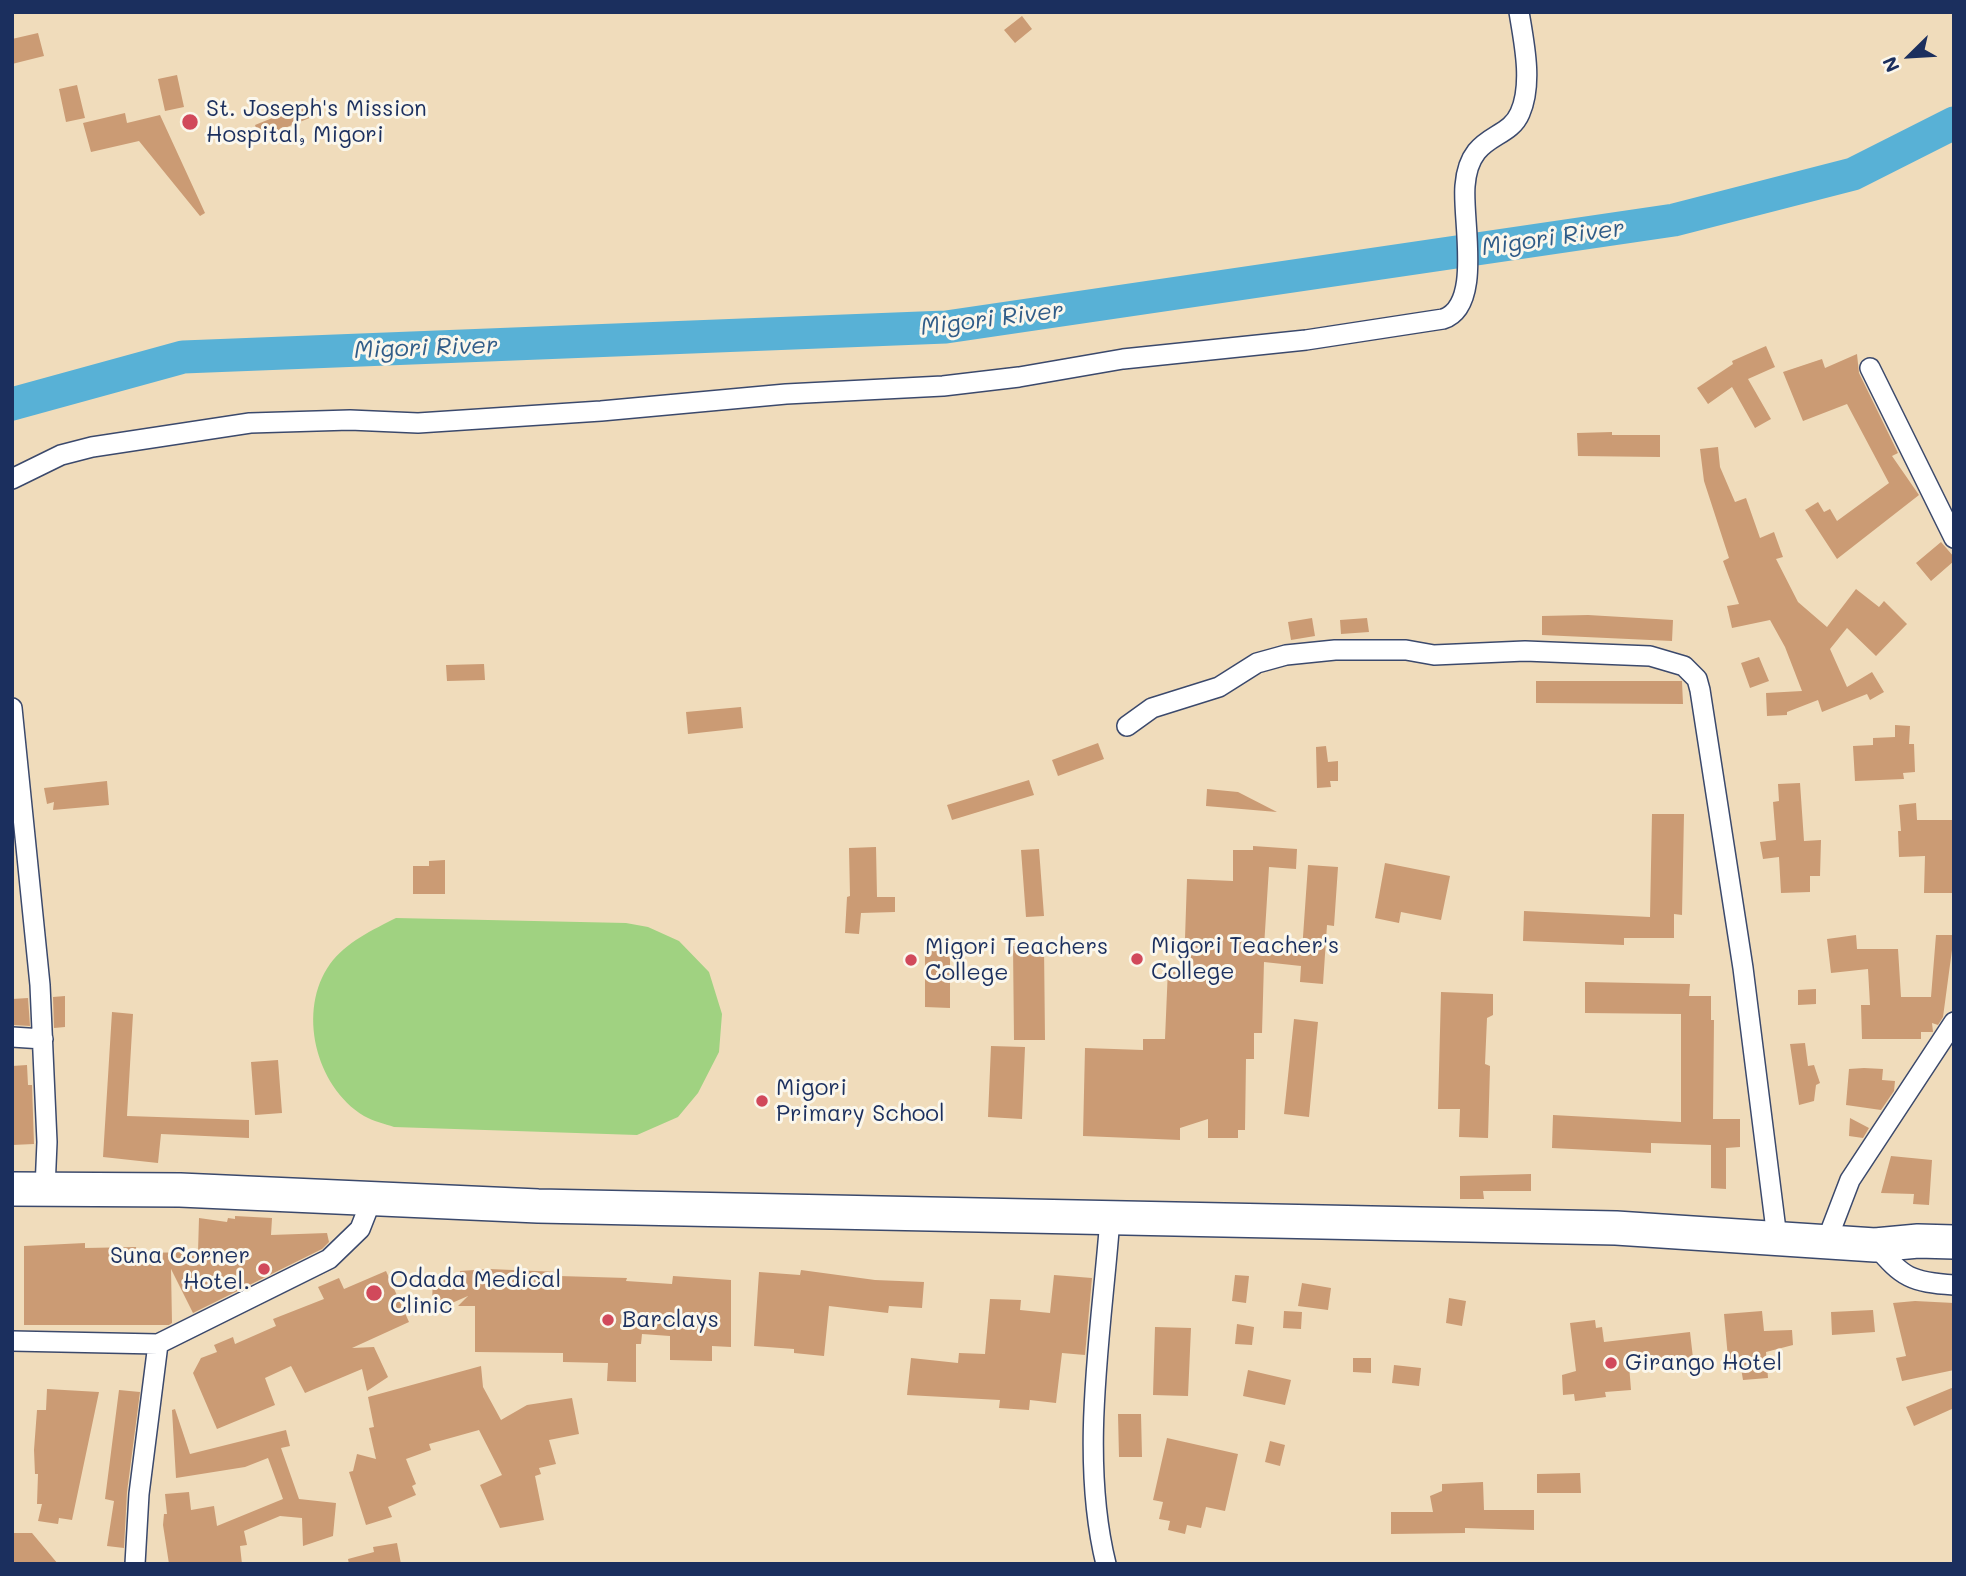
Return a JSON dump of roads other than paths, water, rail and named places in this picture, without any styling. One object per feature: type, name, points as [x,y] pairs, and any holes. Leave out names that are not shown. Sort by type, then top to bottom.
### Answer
[{"type":"highway","points":[[12,1189],[180,1190],[373,1196],[538,1206],[1616,1228],[1875,1245],[1918,1241],[1954,1242]]},
{"type":"street","points":[[12,479],[61,455],[92,447],[250,423],[350,420],[418,423],[601,411],[786,394],[943,386],[1123,359],[1306,340],[1452,316],[1462,306],[1467,282],[1465,185],[1472,158],[1481,145],[1520,115],[1525,93],[1519,12]]},
{"type":"street","points":[[1870,368],[1954,538]]},
{"type":"street","points":[[1127,726],[1165,702],[1210,691],[1256,663],[1297,654],[1383,649],[1434,655],[1524,651],[1650,656],[1684,666],[1697,679],[1700,690],[1721,816],[1777,1238]]},
{"type":"street","points":[[12,708],[27,835],[43,1039],[47,1142],[45,1189]]},
{"type":"street","points":[[1827,1240],[1850,1180],[1954,1022]]},
{"type":"street","points":[[12,1037],[43,1039]]},
{"type":"street","points":[[12,1341],[158,1344],[329,1259],[360,1229],[373,1196]]},
{"type":"street","points":[[1106,1564],[1100,1540],[1094,1475],[1096,1387],[1110,1218]]},
{"type":"street","points":[[1875,1245],[1897,1271],[1910,1279],[1954,1285]]},
{"type":"street","points":[[133,1560],[158,1344]]},
{"type":"waterway","name":"Migori River","points":[[12,404],[183,357],[946,327],[1674,220],[1853,174],[1954,123]]},
{"type":"place","name":"St. Joseph's Mission Hospital, Migori","points":[[190,122]]},
{"type":"place","name":"Migori Teacher's College","points":[[1137,959]]},
{"type":"place","name":"Migori Teachers College","points":[[911,960]]},
{"type":"place","name":"Migori Primary School","points":[[762,1101]]},
{"type":"place","name":"Suna Corner Hotel.","points":[[264,1269]]},
{"type":"place","name":"Odada Medical Clinic","points":[[374,1293]]},
{"type":"place","name":"Barclays","points":[[608,1320]]},
{"type":"place","name":"Girango Hotel","points":[[1611,1363]]}]
